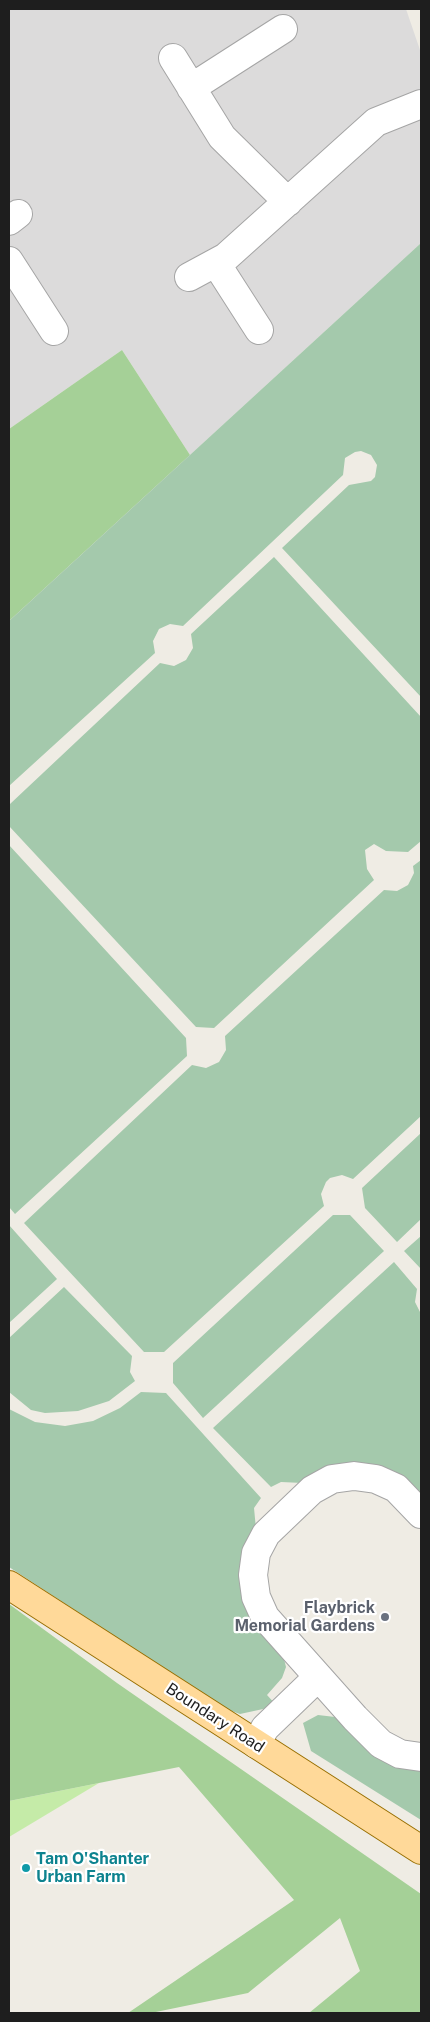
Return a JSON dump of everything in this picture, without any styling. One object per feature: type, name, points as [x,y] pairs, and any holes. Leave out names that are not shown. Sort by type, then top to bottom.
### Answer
[{"type":"main road","name":"Boundary Road","points":[[9,1586],[421,1850]]},
{"type":"street","points":[[191,88],[283,29]]},
{"type":"street","points":[[173,58],[222,138],[288,202]]},
{"type":"street","points":[[189,276],[226,257],[376,122],[421,104]]},
{"type":"street","points":[[9,261],[54,330]]},
{"type":"street","points":[[216,263],[260,330]]},
{"type":"street","points":[[421,1514],[396,1488],[376,1479],[354,1476],[332,1480],[312,1490],[266,1534],[256,1554],[253,1576],[256,1598],[264,1617],[318,1677],[381,1744],[400,1754],[421,1757]]},
{"type":"street","points":[[256,1744],[265,1728],[318,1677]]},
{"type":"shaded area","points":[[9,9],[406,9],[421,53],[421,243],[190,455],[122,350],[9,429]]},
{"type":"green space","points":[[421,243],[421,697],[282,548],[349,485],[371,481],[375,477],[377,465],[371,455],[361,451],[355,452],[345,458],[343,475],[183,626],[170,624],[159,629],[153,641],[155,653],[9,786],[9,621]]},
{"type":"green space","points":[[122,350],[190,455],[9,621],[9,429]]},
{"type":"green space","points":[[274,557],[421,717],[421,841],[408,852],[386,851],[374,844],[365,850],[367,869],[374,880],[214,1028],[196,1027],[9,826],[10,804],[160,663],[174,666],[186,660],[193,648],[191,634]]},
{"type":"green space","points":[[9,845],[186,1038],[187,1056],[15,1214],[9,1207]]},
{"type":"green space","points":[[421,860],[421,1116],[353,1179],[342,1175],[330,1178],[326,1182],[321,1194],[324,1206],[164,1352],[144,1352],[24,1223],[192,1065],[206,1068],[219,1062],[226,1050],[225,1036],[384,890],[397,891],[408,885],[414,873],[413,866]]},
{"type":"green space","points":[[421,1133],[421,1219],[397,1242],[365,1208],[362,1188]]},
{"type":"green space","points":[[333,1215],[350,1215],[384,1251],[203,1418],[173,1383],[173,1363]]},
{"type":"green space","points":[[9,1225],[57,1279],[9,1323]]},
{"type":"green space","points":[[421,1236],[421,1269],[404,1251]]},
{"type":"green space","points":[[394,1262],[417,1289],[415,1302],[421,1314],[421,1499],[406,1481],[387,1469],[365,1463],[342,1463],[321,1470],[303,1483],[281,1482],[271,1487],[213,1428]]},
{"type":"green space","points":[[64,1287],[132,1356],[130,1372],[135,1381],[109,1401],[78,1411],[45,1413],[31,1410],[9,1392],[9,1338]]},
{"type":"green space","points":[[141,1392],[166,1393],[261,1498],[254,1508],[256,1529],[245,1548],[281,1647],[286,1667],[282,1678],[267,1695],[277,1706],[240,1714],[226,1709],[9,1567],[9,1409],[35,1422],[65,1426],[93,1421],[120,1408]]},
{"type":"green space","points":[[9,1604],[117,1683],[421,1894],[421,2013],[309,2013],[360,1971],[340,1918],[248,1993],[151,2013],[128,2013],[294,1900],[179,1767],[9,1801]]},
{"type":"green space","points":[[318,1715],[335,1717],[346,1722],[421,1769],[421,1820],[311,1751],[303,1723]]},
{"type":"green space","points":[[99,1783],[9,1837],[9,1801]]},
{"type":"place","name":"Flaybrick Memorial Gardens","points":[[385,1617]]},
{"type":"place","name":"Tam O'Shanter Urban Farm","points":[[26,1868]]}]
